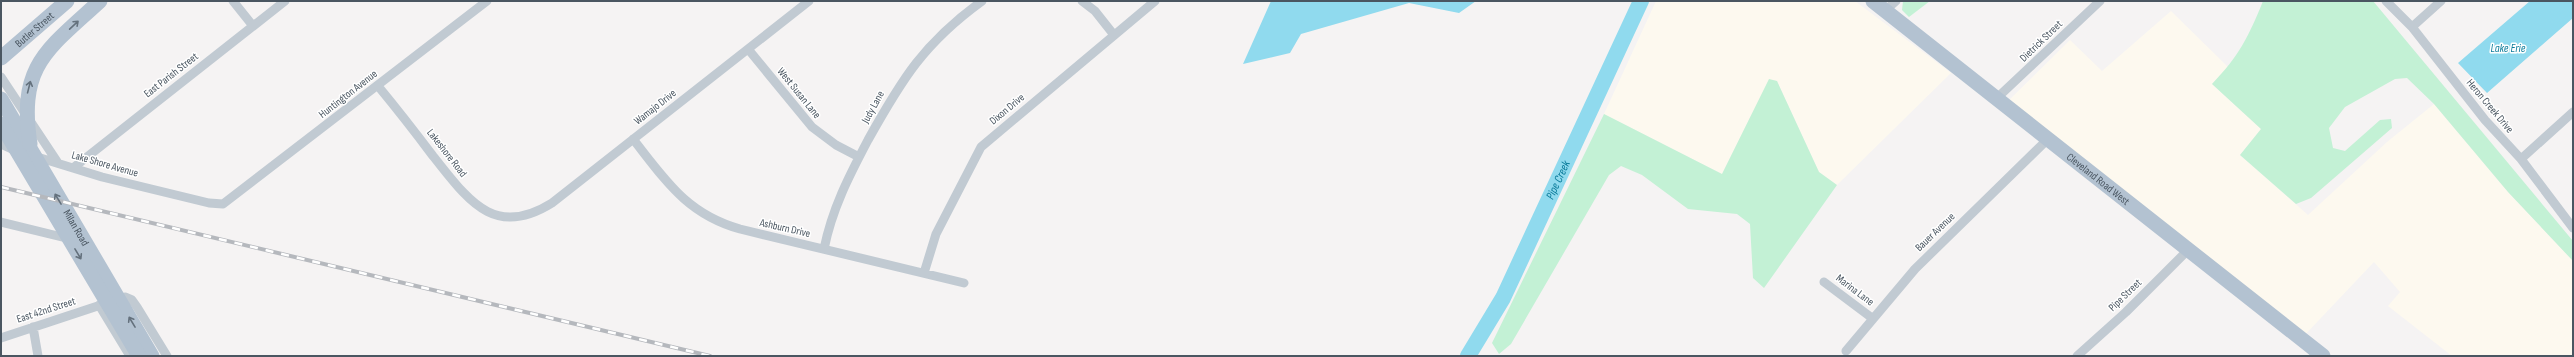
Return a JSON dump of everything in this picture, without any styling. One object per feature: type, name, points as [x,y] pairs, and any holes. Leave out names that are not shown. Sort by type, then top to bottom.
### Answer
[{"type":"main road","name":"Butler Street","points":[[1,58],[67,1]]},
{"type":"main road","points":[[31,153],[26,119],[27,95],[32,75],[48,50],[100,1]]},
{"type":"main road","name":"Cleveland Road West","points":[[1882,3],[2188,250],[2323,356]]},
{"type":"main road","name":"Milan Road","points":[[1,99],[31,153],[152,356]]},
{"type":"main road","name":"Milan Road","points":[[1,124],[139,356]]},
{"type":"street","points":[[233,1],[253,26]]},
{"type":"street","name":"East Parish Street","points":[[73,168],[285,1]]},
{"type":"street","name":"Huntington Avenue","points":[[223,204],[487,1]]},
{"type":"street","name":"Wamajo Drive","points":[[509,216],[532,213],[547,206],[809,1]]},
{"type":"street","name":"Judy Lane","points":[[824,249],[839,195],[911,68],[948,29],[982,1]]},
{"type":"street","points":[[1082,1],[1099,16],[1114,35]]},
{"type":"street","name":"Dixon Drive","points":[[924,273],[936,234],[981,147],[1155,1]]},
{"type":"street","name":"Dietrick Street","points":[[1998,97],[2100,1]]},
{"type":"street","name":"Heron Creek Drive","points":[[2386,1],[2412,27],[2485,120],[2521,159],[2573,228]]},
{"type":"street","points":[[2412,27],[2441,1]]},
{"type":"street","name":"West Susan Lane","points":[[748,49],[812,127],[836,145],[860,156]]},
{"type":"street","name":"Lake Shore Avenue","points":[[1,77],[58,163],[201,201],[223,204]]},
{"type":"street","name":"Lakeshore Road","points":[[378,86],[467,198],[488,212],[509,216]]},
{"type":"street","points":[[2521,159],[2573,112]]},
{"type":"street","name":"Bauer Avenue","points":[[1846,351],[1915,268],[2049,138]]},
{"type":"street","name":"Ashburn Drive","points":[[633,140],[678,194],[707,216],[740,230],[964,283]]},
{"type":"street","points":[[1,144],[7,149],[58,163]]},
{"type":"street","points":[[1,222],[62,237]]},
{"type":"street","name":"Pipe Street","points":[[2077,356],[2126,312],[2188,250]]},
{"type":"street","name":"Marina Lane","points":[[1824,282],[1872,318]]},
{"type":"street","name":"East 42nd Street","points":[[1,338],[99,305],[122,298],[128,298],[138,307],[167,356]]},
{"type":"street","points":[[99,305],[130,356]]},
{"type":"street","points":[[33,327],[38,356]]},
{"type":"shaded area","points":[[1656,1],[1855,1],[1951,73],[1837,185],[1819,172],[1777,81],[1769,80],[1722,174],[1604,114]]},
{"type":"shaded area","points":[[2171,11],[2228,67],[2212,84],[2261,129],[2240,155],[2308,215],[2387,142],[2434,104],[2508,192],[2573,261],[2573,356],[2452,356],[2388,306],[2400,292],[2374,262],[2301,339],[2001,108],[2070,40],[2102,71]]},
{"type":"green space","points":[[1903,1],[1930,1],[1909,17],[1902,10]]},
{"type":"green space","points":[[2263,1],[2373,1],[2573,241],[2573,261],[2508,192],[2434,104],[2407,78],[2395,79],[2345,107],[2329,128],[2333,148],[2345,151],[2380,120],[2391,119],[2392,128],[2311,198],[2296,204],[2240,155],[2261,129],[2212,84],[2236,55],[2253,25]]},
{"type":"green space","points":[[1769,79],[1777,81],[1819,172],[1837,185],[1764,288],[1753,278],[1750,224],[1737,214],[1688,209],[1642,175],[1621,166],[1609,175],[1511,344],[1499,354],[1492,343],[1604,114],[1722,174]]},
{"type":"water","points":[[1271,1],[1476,1],[1459,13],[1409,3],[1301,34],[1290,53],[1243,64]]},
{"type":"water","name":"Lake Erie","points":[[2530,1],[2573,1],[2573,18],[2487,93],[2458,63]]},
{"type":"waterway","name":"Pipe Creek","points":[[1468,356],[1503,298],[1641,1]]},
{"type":"railway","points":[[1,187],[710,356]]}]
